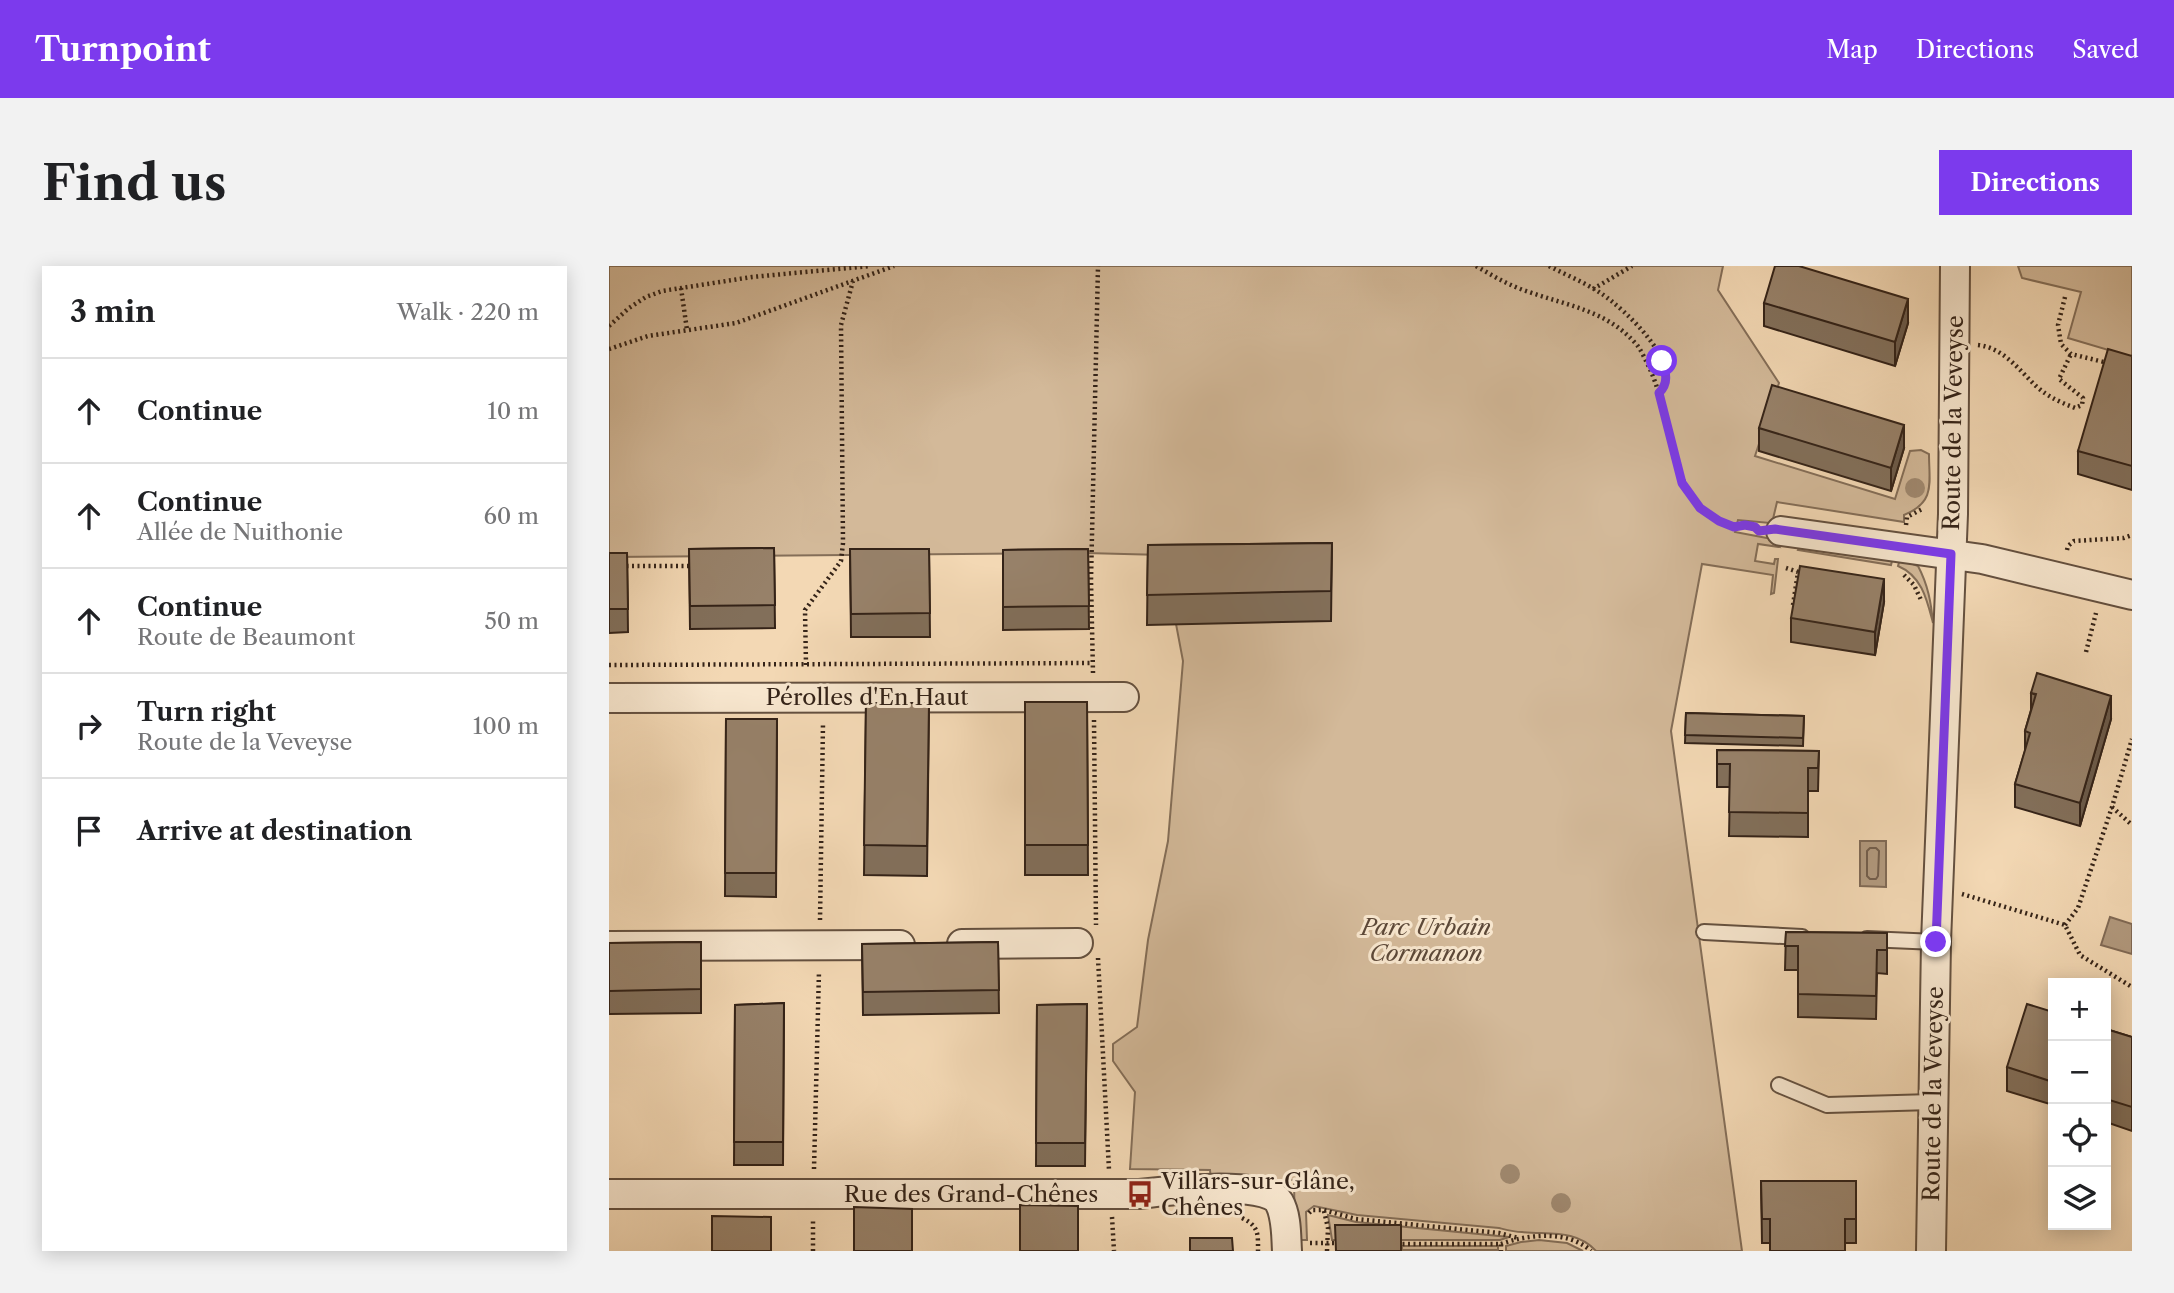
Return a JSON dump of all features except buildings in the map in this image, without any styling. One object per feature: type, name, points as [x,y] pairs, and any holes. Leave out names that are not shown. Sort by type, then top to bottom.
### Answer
[{"type":"street","name":"Route de la Veveyse","points":[[1931,1251],[1936,942],[1951,554],[1955,266]]},
{"type":"street","points":[[1781,531],[1951,554],[2132,595]]},
{"type":"street","name":"Pérolles d'En Haut","points":[[609,698],[1124,697]]},
{"type":"street","points":[[609,946],[1091,942]]},
{"type":"street","name":"Rue des Grand-Chênes","points":[[609,1194],[1116,1209],[1214,1189],[1237,1189],[1273,1196],[1279,1202],[1284,1219],[1303,1246]]},
{"type":"lane","points":[[1704,932],[1813,937]]},
{"type":"lane","points":[[1854,939],[1936,942]]},
{"type":"lane","points":[[1779,1085],[1827,1105],[1932,1102]]},
{"type":"path","points":[[609,326],[629,308],[662,291],[752,277],[870,266]]},
{"type":"path","points":[[609,349],[648,336],[736,323],[894,266]]},
{"type":"path","points":[[1098,266],[1091,580],[1091,942],[1116,1209],[1114,1251]]},
{"type":"path","points":[[1476,266],[1527,291],[1585,309],[1614,323],[1638,346],[1656,381],[1682,483],[1700,508],[1734,527],[1745,525],[1755,527],[1759,531],[1781,531]]},
{"type":"path","points":[[1549,266],[1593,289],[1624,311],[1645,334],[1662,361],[1666,374],[1665,386],[1659,393]]},
{"type":"path","points":[[1593,289],[1632,266]]},
{"type":"path","points":[[807,697],[805,610],[841,561],[843,543],[841,325],[853,281]]},
{"type":"path","points":[[681,288],[687,330]]},
{"type":"path","points":[[2064,297],[2058,324],[2060,344],[2071,354],[2120,366]]},
{"type":"path","points":[[1970,344],[1983,345],[2002,354],[2054,400],[2075,408],[2082,405],[2083,398],[2059,379],[2071,354]]},
{"type":"path","points":[[2067,550],[2074,541],[2124,538],[2132,535]]},
{"type":"path","points":[[609,566],[699,566]]},
{"type":"path","points":[[1786,568],[1798,572],[1793,605]]},
{"type":"path","points":[[1894,571],[1905,575],[1915,585],[1924,606]]},
{"type":"path","points":[[2087,652],[2096,612]]},
{"type":"path","points":[[609,665],[1093,663]]},
{"type":"path","points":[[2065,925],[2078,908],[2132,739]]},
{"type":"path","points":[[2112,807],[2132,825]]},
{"type":"path","points":[[1958,892],[2065,925],[2080,955],[2132,988]]},
{"type":"path","points":[[1309,1223],[1309,1213],[1312,1210],[1324,1210],[1356,1219],[1499,1233],[1518,1238]]},
{"type":"path","points":[[1324,1210],[1328,1228],[1327,1251]]},
{"type":"path","points":[[1230,1218],[1243,1218],[1252,1223],[1258,1233],[1258,1251]]},
{"type":"path","points":[[1309,1233],[1303,1246],[1348,1243]]},
{"type":"path","points":[[1386,1244],[1501,1244],[1518,1238],[1539,1236],[1567,1238],[1591,1251]]},
{"type":"path","points":[[1501,1244],[1501,1251]]},
{"type":"green space","name":"Parc Urbain Cormanon","points":[[609,266],[1723,266],[1718,290],[1779,383],[1755,456],[1895,499],[1910,451],[1921,450],[1929,454],[1930,474],[1926,498],[1914,510],[1904,515],[1904,522],[1777,502],[1770,523],[1738,520],[1735,532],[1772,539],[1779,547],[1758,544],[1755,561],[1774,564],[1775,559],[1778,559],[1774,593],[1771,594],[1773,575],[1702,564],[1671,731],[1742,1251],[1596,1251],[1580,1239],[1561,1234],[1516,1232],[1499,1228],[1357,1215],[1314,1206],[1306,1212],[1307,1240],[1295,1240],[1294,1180],[1211,1180],[1210,1170],[1130,1169],[1135,1092],[1113,1061],[1113,1044],[1137,1027],[1148,940],[1168,841],[1183,661],[1163,555],[1085,553],[609,557]]},
{"type":"green space","points":[[2018,266],[2132,266],[2132,357],[2068,338],[2081,292],[2022,278]]},
{"type":"green space","points":[[1801,544],[1893,557],[1891,565],[1798,550]]},
{"type":"green space","points":[[1900,559],[1918,566],[1928,594],[1933,623],[1918,582],[1898,566]]},
{"type":"green space","points":[[1328,1215],[1356,1222],[1509,1237],[1500,1240],[1332,1240]]},
{"type":"green space","points":[[1539,1240],[1567,1243],[1583,1251],[1506,1251],[1506,1246]]},
{"type":"green space","points":[[1402,1246],[1498,1246],[1498,1250],[1402,1250]]},
{"type":"water","points":[[1860,841],[1886,841],[1886,887],[1860,886]]},
{"type":"water","points":[[2110,917],[2132,924],[2132,954],[2101,945]]},
{"type":"place","name":"Villars-sur-Glâne, Chênes","points":[[1140,1194]]},
{"type":"route","points":[[1662,361],[1666,374],[1665,386],[1659,393],[1682,483],[1700,508],[1719,521],[1734,527],[1751,526],[1759,531],[1775,529],[1951,554],[1936,942]]}]
